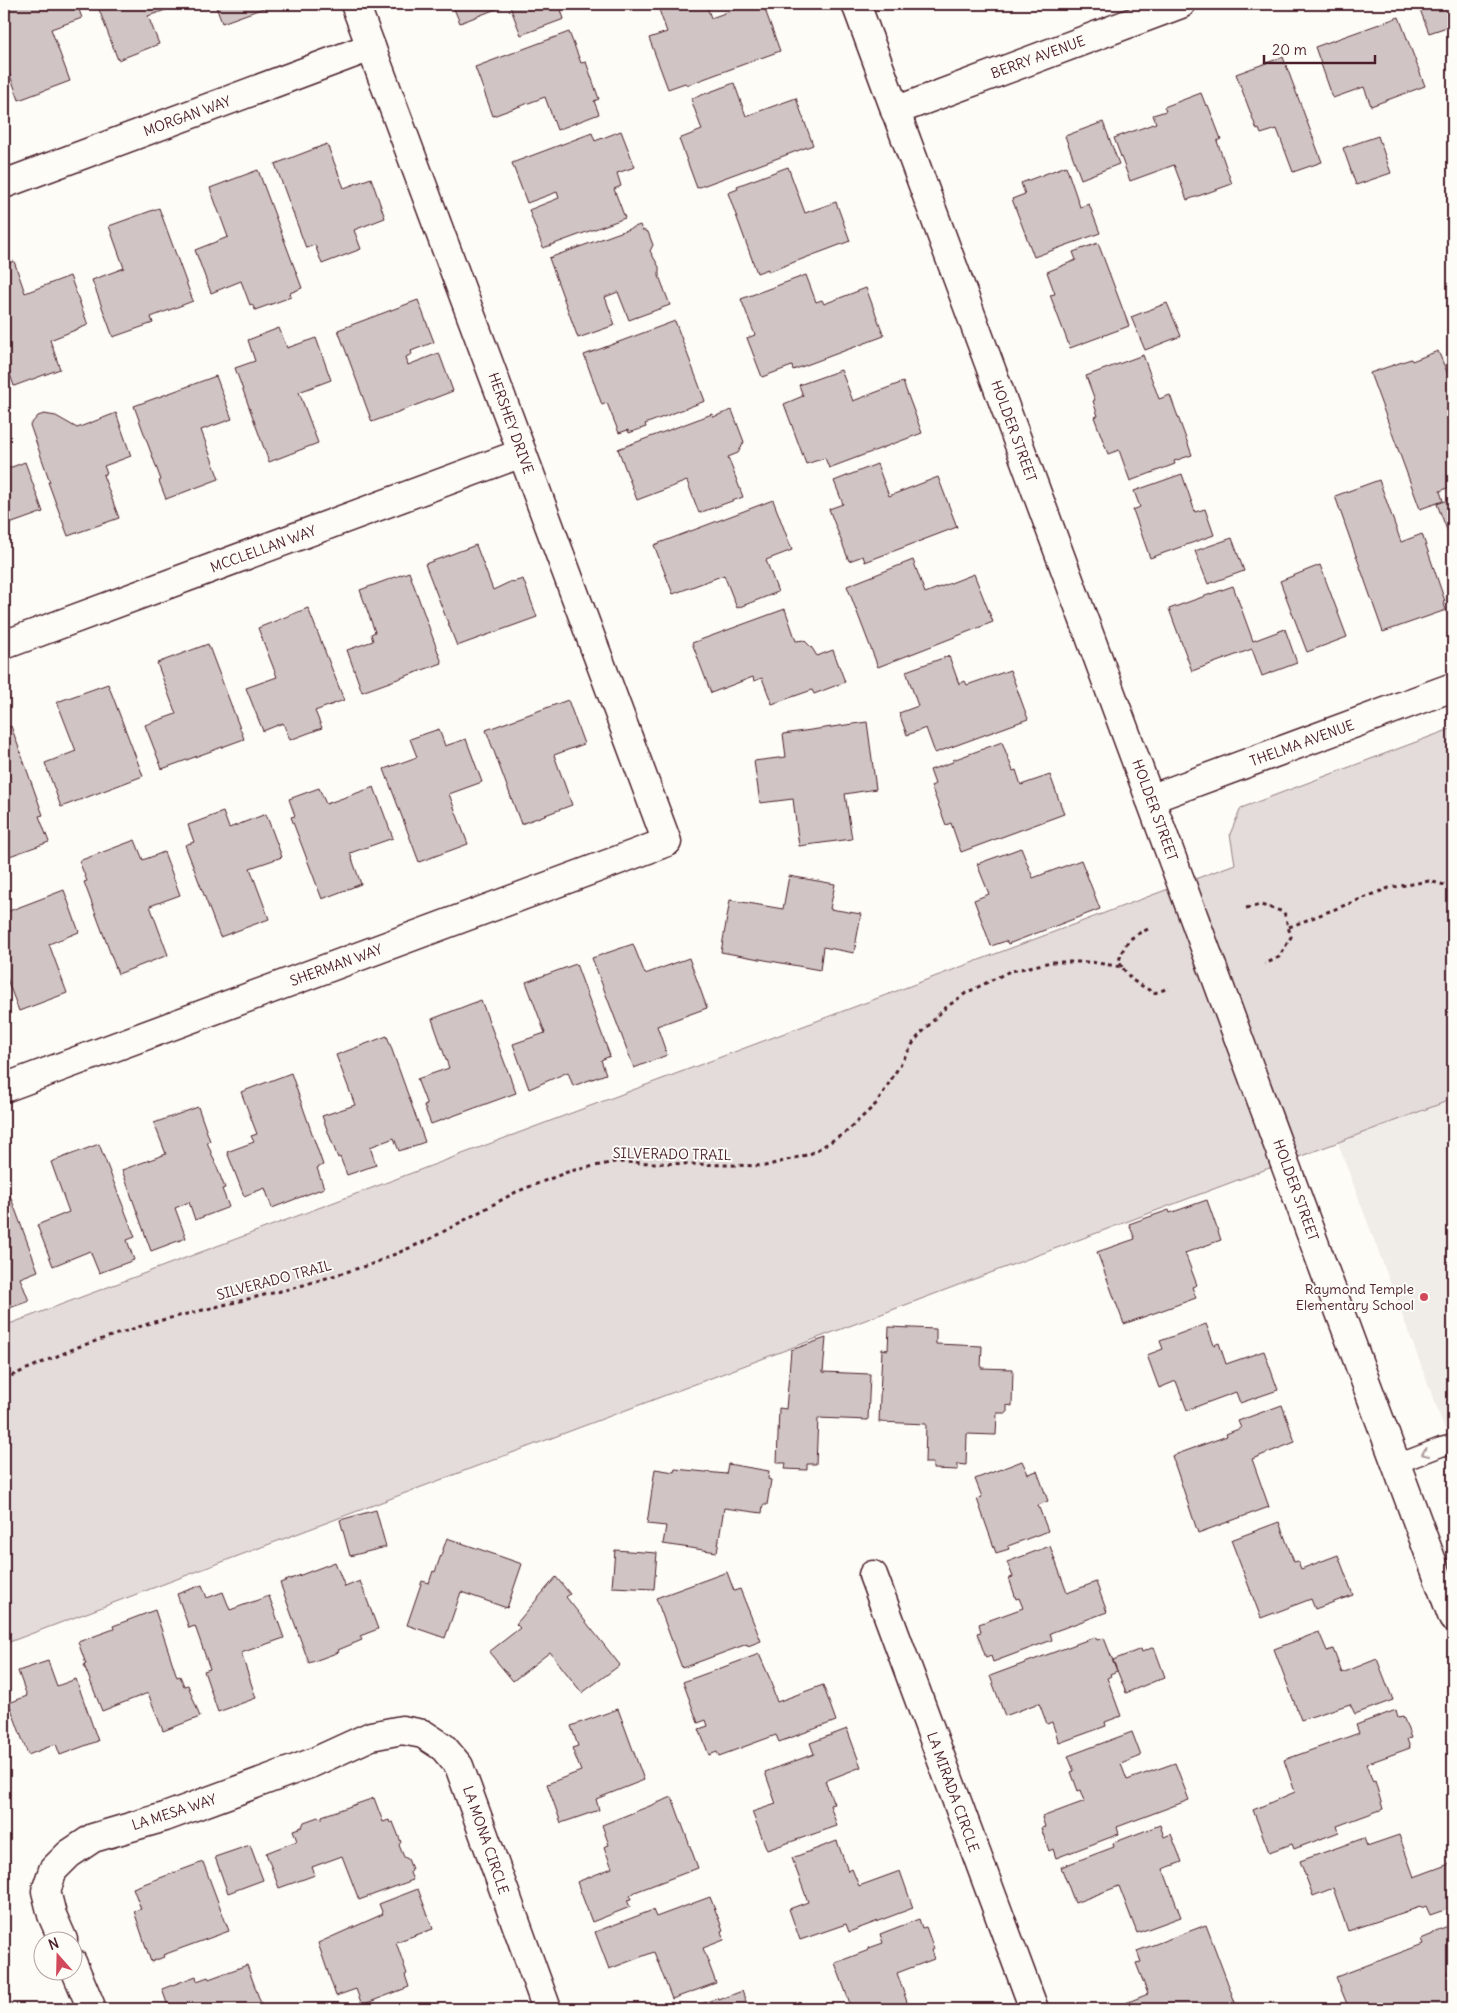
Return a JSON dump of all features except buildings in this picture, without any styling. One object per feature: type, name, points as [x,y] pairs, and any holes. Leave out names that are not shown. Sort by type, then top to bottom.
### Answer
[{"type":"street","name":"HERSHEY DRIVE","points":[[354,4],[667,842]]},
{"type":"street","name":"HOLDER STREET","points":[[856,4],[1453,1618]]},
{"type":"street","name":"BERRY AVENUE","points":[[895,111],[1181,4]]},
{"type":"street","name":"MORGAN WAY","points":[[4,184],[371,47]]},
{"type":"street","name":"MCCLELLAN WAY","points":[[4,645],[522,453]]},
{"type":"street","name":"THELMA AVENUE","points":[[1150,798],[1453,687]]},
{"type":"street","name":"SHERMAN WAY","points":[[4,1088],[667,842]]},
{"type":"street","name":"LA MIRADA CIRCLE","points":[[873,1575],[1034,2009]]},
{"type":"street","name":"LA MONA CIRCLE","points":[[371,1736],[402,1730],[423,1734],[443,1748],[460,1766],[547,2009]]},
{"type":"street","name":"LA MESA WAY","points":[[59,1930],[52,1915],[46,1891],[53,1870],[69,1854],[93,1838],[165,1817],[285,1773],[371,1736]]},
{"type":"street","points":[[80,1980],[92,2009]]},
{"type":"lane","points":[[1397,1464],[1453,1444]]},
{"type":"path","points":[[1290,927],[1389,888],[1429,881],[1453,887]]},
{"type":"path","points":[[1246,908],[1261,906],[1284,912],[1290,927],[1291,937],[1280,957],[1265,964]]},
{"type":"path","points":[[1148,929],[1132,936],[1123,947],[1119,960],[1132,980],[1154,993],[1169,988]]},
{"type":"path","name":"SILVERADO TRAIL","points":[[4,1379],[78,1347],[154,1322],[297,1287],[372,1264],[428,1240],[516,1192],[570,1171],[615,1162],[765,1166],[810,1154],[844,1133],[877,1103],[915,1040],[944,1009],[966,993],[1008,972],[1052,962],[1092,962],[1122,967]]},
{"type":"shaded area","points":[[1453,728],[1453,1099],[4,1644],[4,1326],[1235,864],[1230,834],[1241,808]]},
{"type":"shaded area","name":"Raymond Temple Elementary School","points":[[1453,1099],[1453,1451],[1338,1143]]},
{"type":"place","name":"Raymond Temple Elementary School","points":[[1424,1297]]}]
